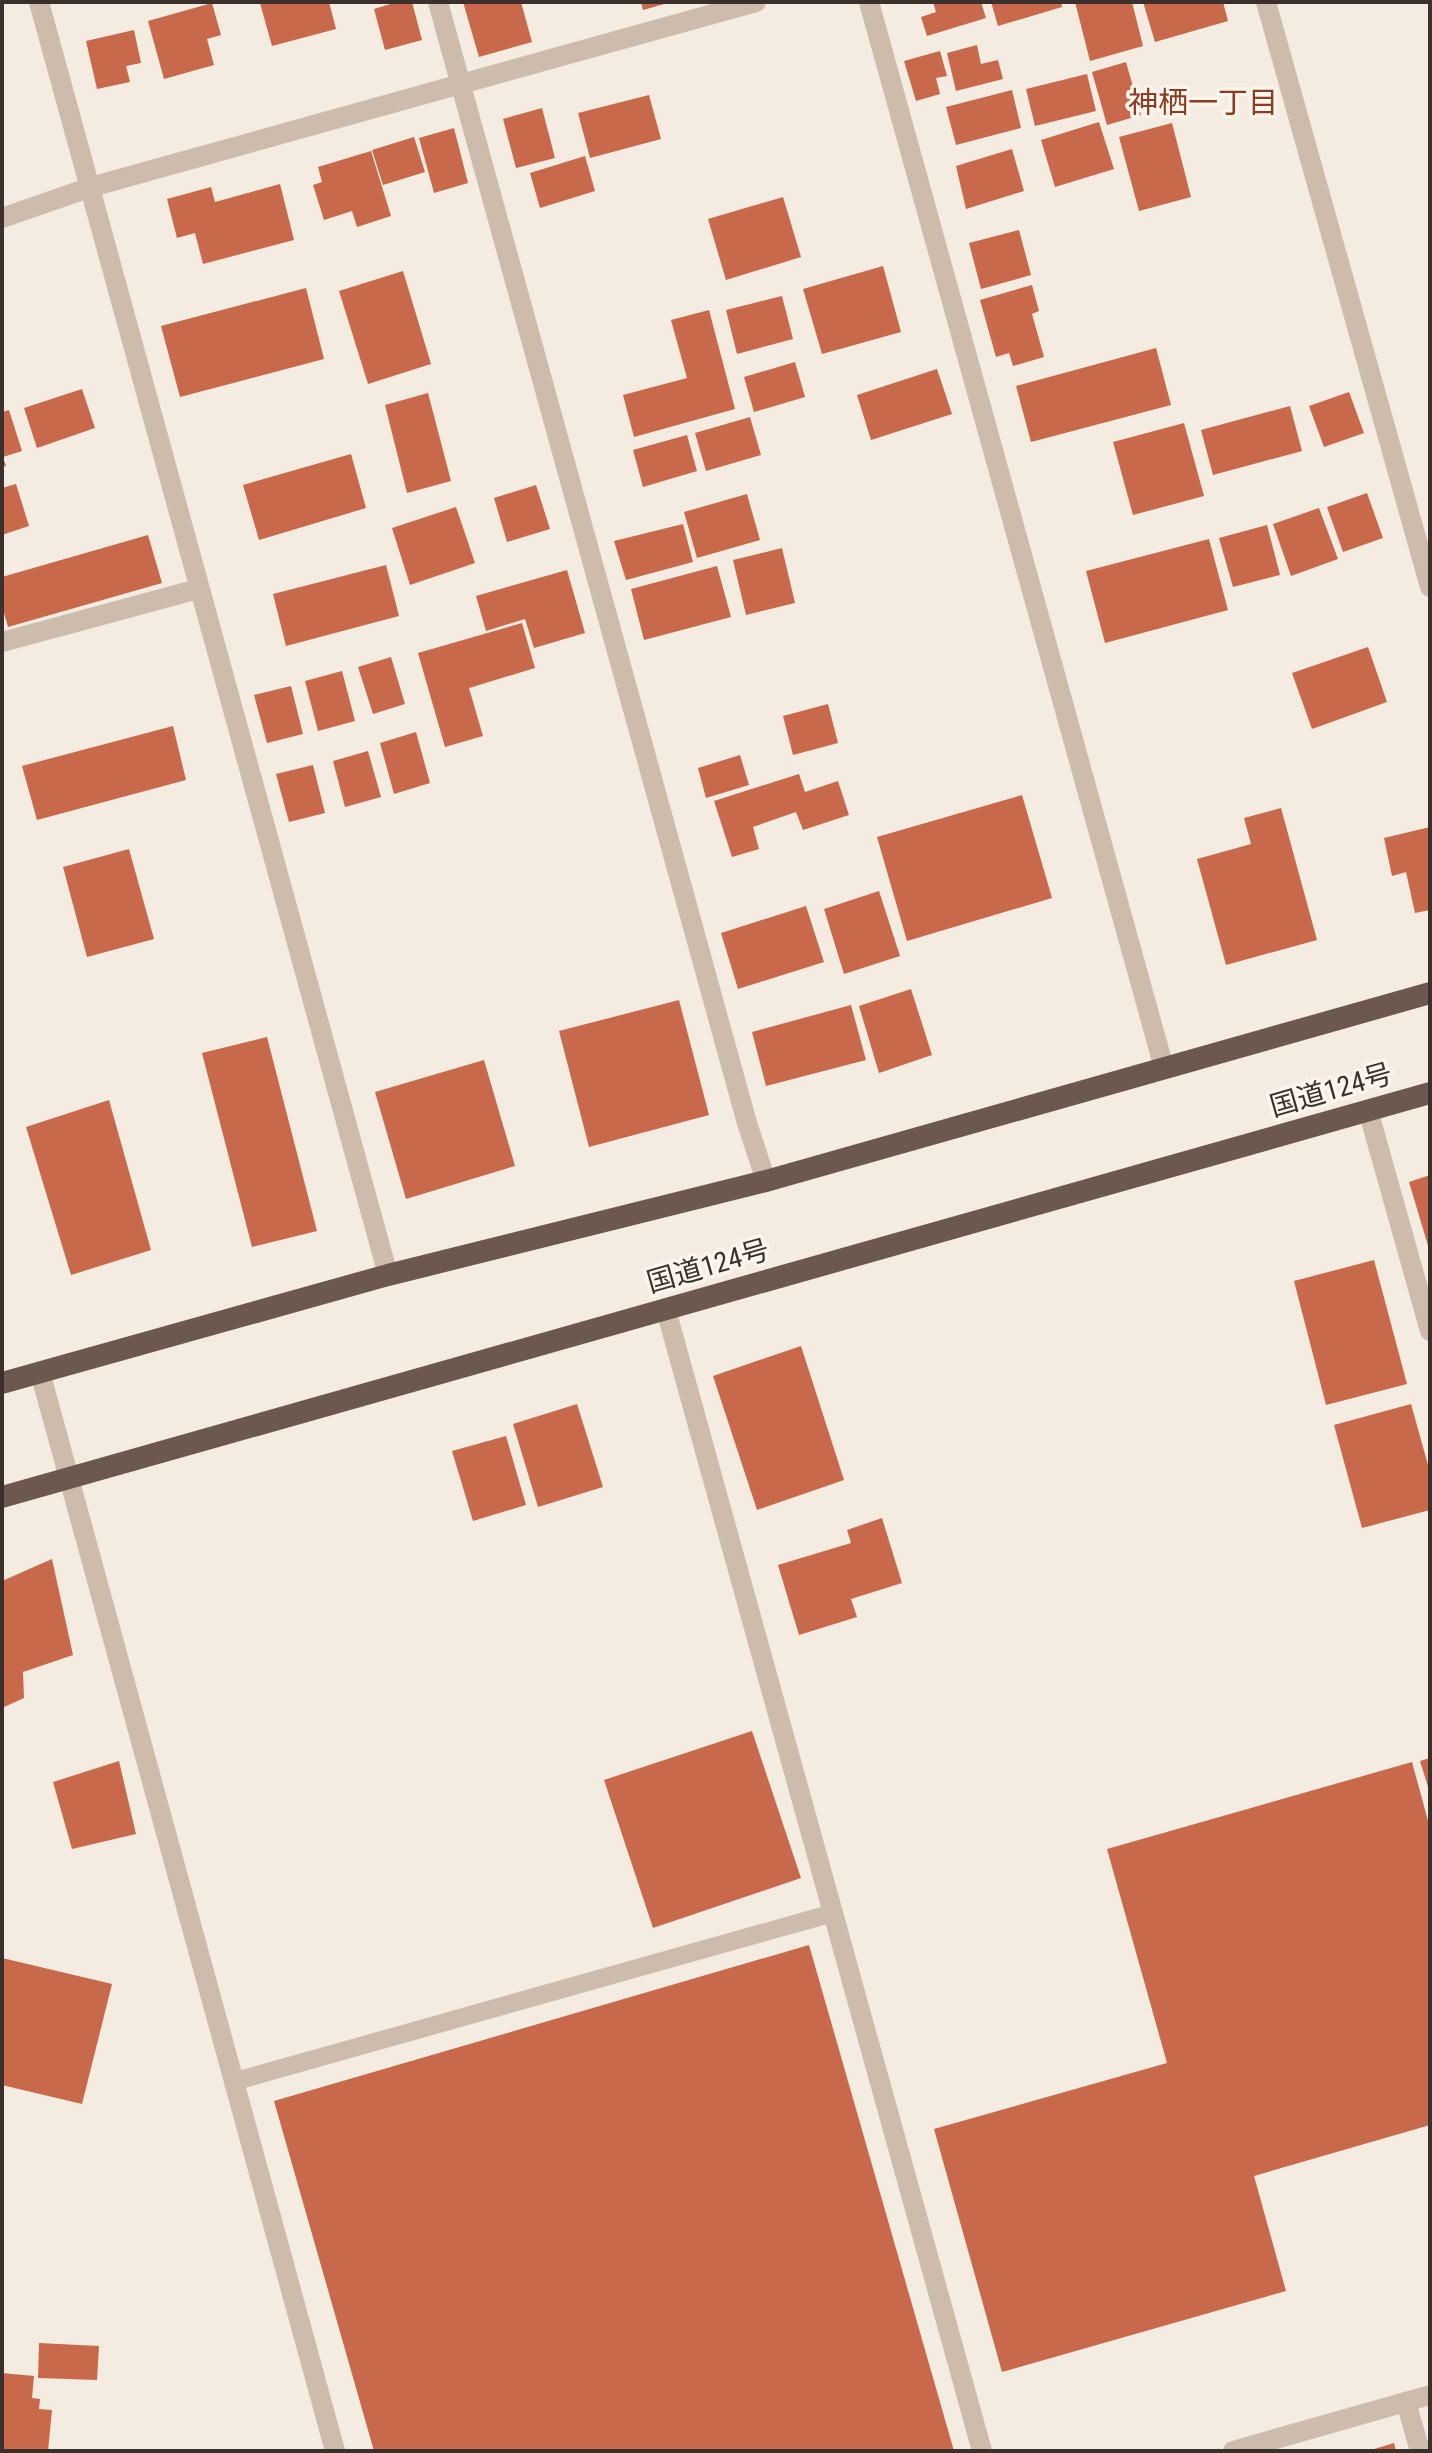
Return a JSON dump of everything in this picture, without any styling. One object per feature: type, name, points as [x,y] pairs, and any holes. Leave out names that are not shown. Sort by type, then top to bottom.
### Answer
[{"type":"highway","points":[[2,1383],[388,1275],[766,1181],[1430,993]]},
{"type":"highway","name":"国道124号","points":[[2,1497],[1430,1093]]},
{"type":"street","points":[[39,2],[388,1275]]},
{"type":"street","points":[[438,2],[747,1123],[766,1181]]},
{"type":"street","points":[[2,218],[91,187],[756,2]]},
{"type":"street","points":[[869,2],[1164,1068]]},
{"type":"street","points":[[1266,2],[1430,587]]},
{"type":"street","points":[[2,642],[198,589]]},
{"type":"street","points":[[1368,1110],[1430,1331]]},
{"type":"street","points":[[666,1310],[982,2451]]},
{"type":"street","points":[[40,1372],[335,2451]]},
{"type":"street","points":[[1233,2451],[1430,2395]]},
{"type":"street","points":[[1406,2402],[1420,2451]]},
{"type":"lane","points":[[236,2081],[833,1913]]},
{"type":"building","points":[[329,2],[336,29],[272,46],[260,3]]},
{"type":"building","points":[[397,2],[412,2],[422,40],[385,50],[374,9]]},
{"type":"building","points":[[463,2],[521,2],[532,42],[479,57]]},
{"type":"building","points":[[641,2],[668,2],[668,3],[643,10]]},
{"type":"building","points":[[933,2],[981,2],[986,18],[927,36],[921,17],[936,12]]},
{"type":"building","points":[[991,2],[1061,2],[1062,7],[998,26]]},
{"type":"building","points":[[1075,2],[1132,2],[1143,46],[1090,61]]},
{"type":"building","points":[[1143,2],[1223,2],[1228,21],[1155,42]]},
{"type":"building","points":[[212,3],[221,35],[207,39],[214,65],[164,79],[148,21]]},
{"type":"building","points":[[134,30],[141,63],[126,66],[130,82],[97,89],[86,41]]},
{"type":"building","points":[[977,45],[981,64],[998,60],[1003,79],[956,91],[947,53]]},
{"type":"building","points":[[940,51],[947,76],[936,78],[940,94],[916,101],[904,61]]},
{"type":"building","points":[[1126,62],[1141,115],[1107,125],[1092,72]]},
{"type":"building","points":[[1087,74],[1096,111],[1035,126],[1026,89]]},
{"type":"building","points":[[1012,90],[1021,128],[956,145],[946,107]]},
{"type":"building","points":[[649,95],[661,139],[590,158],[578,113]]},
{"type":"building","points":[[542,108],[555,158],[516,168],[503,119]]},
{"type":"building","points":[[1099,122],[1114,169],[1055,187],[1041,140]]},
{"type":"building","points":[[1172,123],[1191,197],[1139,211],[1119,137]]},
{"type":"building","points":[[454,128],[468,183],[434,193],[419,138]]},
{"type":"building","points":[[414,137],[425,172],[383,185],[372,150]]},
{"type":"building","points":[[1012,149],[1024,191],[966,209],[956,166]]},
{"type":"building","points":[[371,151],[391,216],[357,227],[352,211],[324,220],[313,185],[322,182],[318,167]]},
{"type":"building","points":[[585,156],[595,191],[540,208],[530,173]]},
{"type":"building","points":[[280,184],[294,240],[203,264],[195,233],[177,238],[167,199],[211,187],[215,202]]},
{"type":"building","points":[[783,197],[801,257],[726,280],[708,219]]},
{"type":"building","points":[[1019,230],[1031,275],[981,289],[969,243]]},
{"type":"building","points":[[883,266],[901,332],[822,354],[803,289]]},
{"type":"building","points":[[403,271],[431,364],[368,384],[339,291]]},
{"type":"building","points":[[1032,285],[1039,311],[1032,314],[1044,357],[1013,366],[1009,353],[996,357],[980,300]]},
{"type":"building","points":[[306,288],[324,359],[180,397],[161,326]]},
{"type":"building","points":[[782,296],[793,339],[737,354],[726,310]]},
{"type":"building","points":[[709,310],[735,409],[634,437],[623,395],[687,378],[671,320]]},
{"type":"building","points":[[1156,348],[1171,405],[1031,442],[1016,386]]},
{"type":"building","points":[[795,362],[805,397],[754,412],[744,377]]},
{"type":"building","points":[[937,369],[952,414],[871,440],[857,395]]},
{"type":"building","points":[[82,389],[95,428],[37,448],[24,408]]},
{"type":"building","points":[[1349,392],[1364,433],[1324,447],[1309,406]]},
{"type":"building","points":[[428,393],[451,481],[407,493],[385,405]]},
{"type":"building","points":[[1290,406],[1302,451],[1213,475],[1201,430]]},
{"type":"building","points":[[9,410],[22,451],[3,457],[6,466],[2,467],[2,412]]},
{"type":"building","points":[[750,417],[761,455],[706,471],[695,433]]},
{"type":"building","points":[[1184,423],[1204,496],[1133,515],[1113,442]]},
{"type":"building","points":[[687,435],[697,471],[643,487],[633,450]]},
{"type":"building","points":[[351,454],[366,508],[259,540],[243,485]]},
{"type":"building","points":[[16,484],[29,526],[2,535],[2,488]]},
{"type":"building","points":[[536,485],[550,529],[507,542],[494,498]]},
{"type":"building","points":[[1367,493],[1383,538],[1343,552],[1327,507]]},
{"type":"building","points":[[747,494],[760,540],[697,558],[684,512]]},
{"type":"building","points":[[456,507],[475,563],[410,585],[392,528]]},
{"type":"building","points":[[1319,508],[1338,559],[1291,576],[1273,524]]},
{"type":"building","points":[[683,524],[693,562],[626,580],[614,541]]},
{"type":"building","points":[[1267,525],[1280,575],[1233,587],[1219,538]]},
{"type":"building","points":[[148,535],[162,583],[8,627],[2,606],[2,577]]},
{"type":"building","points":[[1209,539],[1228,610],[1105,643],[1086,571]]},
{"type":"building","points":[[782,548],[795,603],[746,615],[733,560]]},
{"type":"building","points":[[386,565],[399,616],[286,646],[273,594]]},
{"type":"building","points":[[717,566],[731,617],[644,640],[631,589]]},
{"type":"building","points":[[567,570],[585,633],[534,648],[525,619],[486,631],[476,596]]},
{"type":"building","points":[[522,623],[535,668],[469,688],[483,736],[445,747],[418,653]]},
{"type":"building","points":[[1368,647],[1387,702],[1312,729],[1292,673]]},
{"type":"building","points":[[391,657],[405,704],[373,714],[358,667]]},
{"type":"building","points":[[342,671],[355,721],[318,731],[305,681]]},
{"type":"building","points":[[291,686],[303,734],[267,743],[254,695]]},
{"type":"building","points":[[828,704],[838,743],[793,755],[783,716]]},
{"type":"building","points":[[173,726],[186,780],[37,820],[22,766]]},
{"type":"building","points":[[416,732],[430,783],[394,794],[380,743]]},
{"type":"building","points":[[368,751],[381,797],[345,807],[333,761]]},
{"type":"building","points":[[740,755],[749,785],[706,798],[698,768]]},
{"type":"building","points":[[313,765],[325,813],[289,822],[276,774]]},
{"type":"building","points":[[799,774],[805,792],[838,781],[849,815],[803,830],[796,812],[753,827],[759,849],[732,857],[714,801]]},
{"type":"building","points":[[1022,795],[1052,898],[907,941],[877,837]]},
{"type":"building","points":[[1281,808],[1317,940],[1226,965],[1197,859],[1251,844],[1244,818]]},
{"type":"building","points":[[1430,827],[1430,910],[1415,913],[1406,872],[1392,876],[1384,838]]},
{"type":"building","points":[[129,849],[154,939],[87,957],[63,867]]},
{"type":"building","points":[[879,891],[900,956],[844,974],[824,909]]},
{"type":"building","points":[[806,906],[824,962],[738,989],[721,933]]},
{"type":"building","points":[[911,989],[932,1055],[879,1073],[859,1006]]},
{"type":"building","points":[[679,1000],[709,1115],[589,1147],[559,1031]]},
{"type":"building","points":[[851,1005],[866,1060],[766,1086],[752,1032]]},
{"type":"building","points":[[267,1037],[317,1231],[252,1247],[202,1053]]},
{"type":"building","points":[[484,1060],[515,1166],[406,1199],[375,1092]]},
{"type":"building","points":[[109,1100],[151,1250],[71,1275],[26,1127]]},
{"type":"building","points":[[1430,1175],[1430,1249],[1429,1249],[1409,1182]]},
{"type":"building","points":[[1374,1260],[1407,1384],[1326,1405],[1294,1281]]},
{"type":"building","points":[[801,1346],[844,1480],[757,1510],[713,1376]]},
{"type":"building","points":[[577,1404],[603,1487],[538,1507],[513,1424]]},
{"type":"building","points":[[1411,1404],[1430,1472],[1430,1510],[1362,1528],[1334,1425]]},
{"type":"building","points":[[506,1436],[526,1505],[473,1521],[452,1451]]},
{"type":"building","points":[[882,1518],[902,1583],[851,1599],[857,1617],[799,1635],[778,1565],[851,1543],[847,1530]]},
{"type":"building","points":[[52,1559],[73,1655],[23,1672],[24,1698],[2,1708],[2,1581]]},
{"type":"building","points":[[752,1731],[801,1878],[653,1928],[604,1780]]},
{"type":"building","points":[[1430,1758],[1430,1790],[1429,1790],[1420,1761]]},
{"type":"building","points":[[119,1761],[136,1834],[72,1849],[53,1782]]},
{"type":"building","points":[[1412,1762],[1430,1828],[1430,2125],[1254,2176],[1286,2291],[1002,2372],[934,2129],[1167,2063],[1107,1849]]},
{"type":"building","points":[[809,1945],[954,2451],[374,2451],[274,2101]]},
{"type":"building","points":[[2,1958],[112,1984],[82,2104],[2,2085]]},
{"type":"building","points":[[39,2343],[99,2346],[97,2380],[38,2378]]},
{"type":"building","points":[[2,2373],[34,2376],[32,2398],[40,2399],[39,2409],[52,2410],[48,2451],[2,2451]]},
{"type":"building","points":[[1394,2443],[1396,2451],[1371,2451],[1371,2450]]},
{"type":"district","name":"神栖一丁目","points":[[1203,102]]}]
